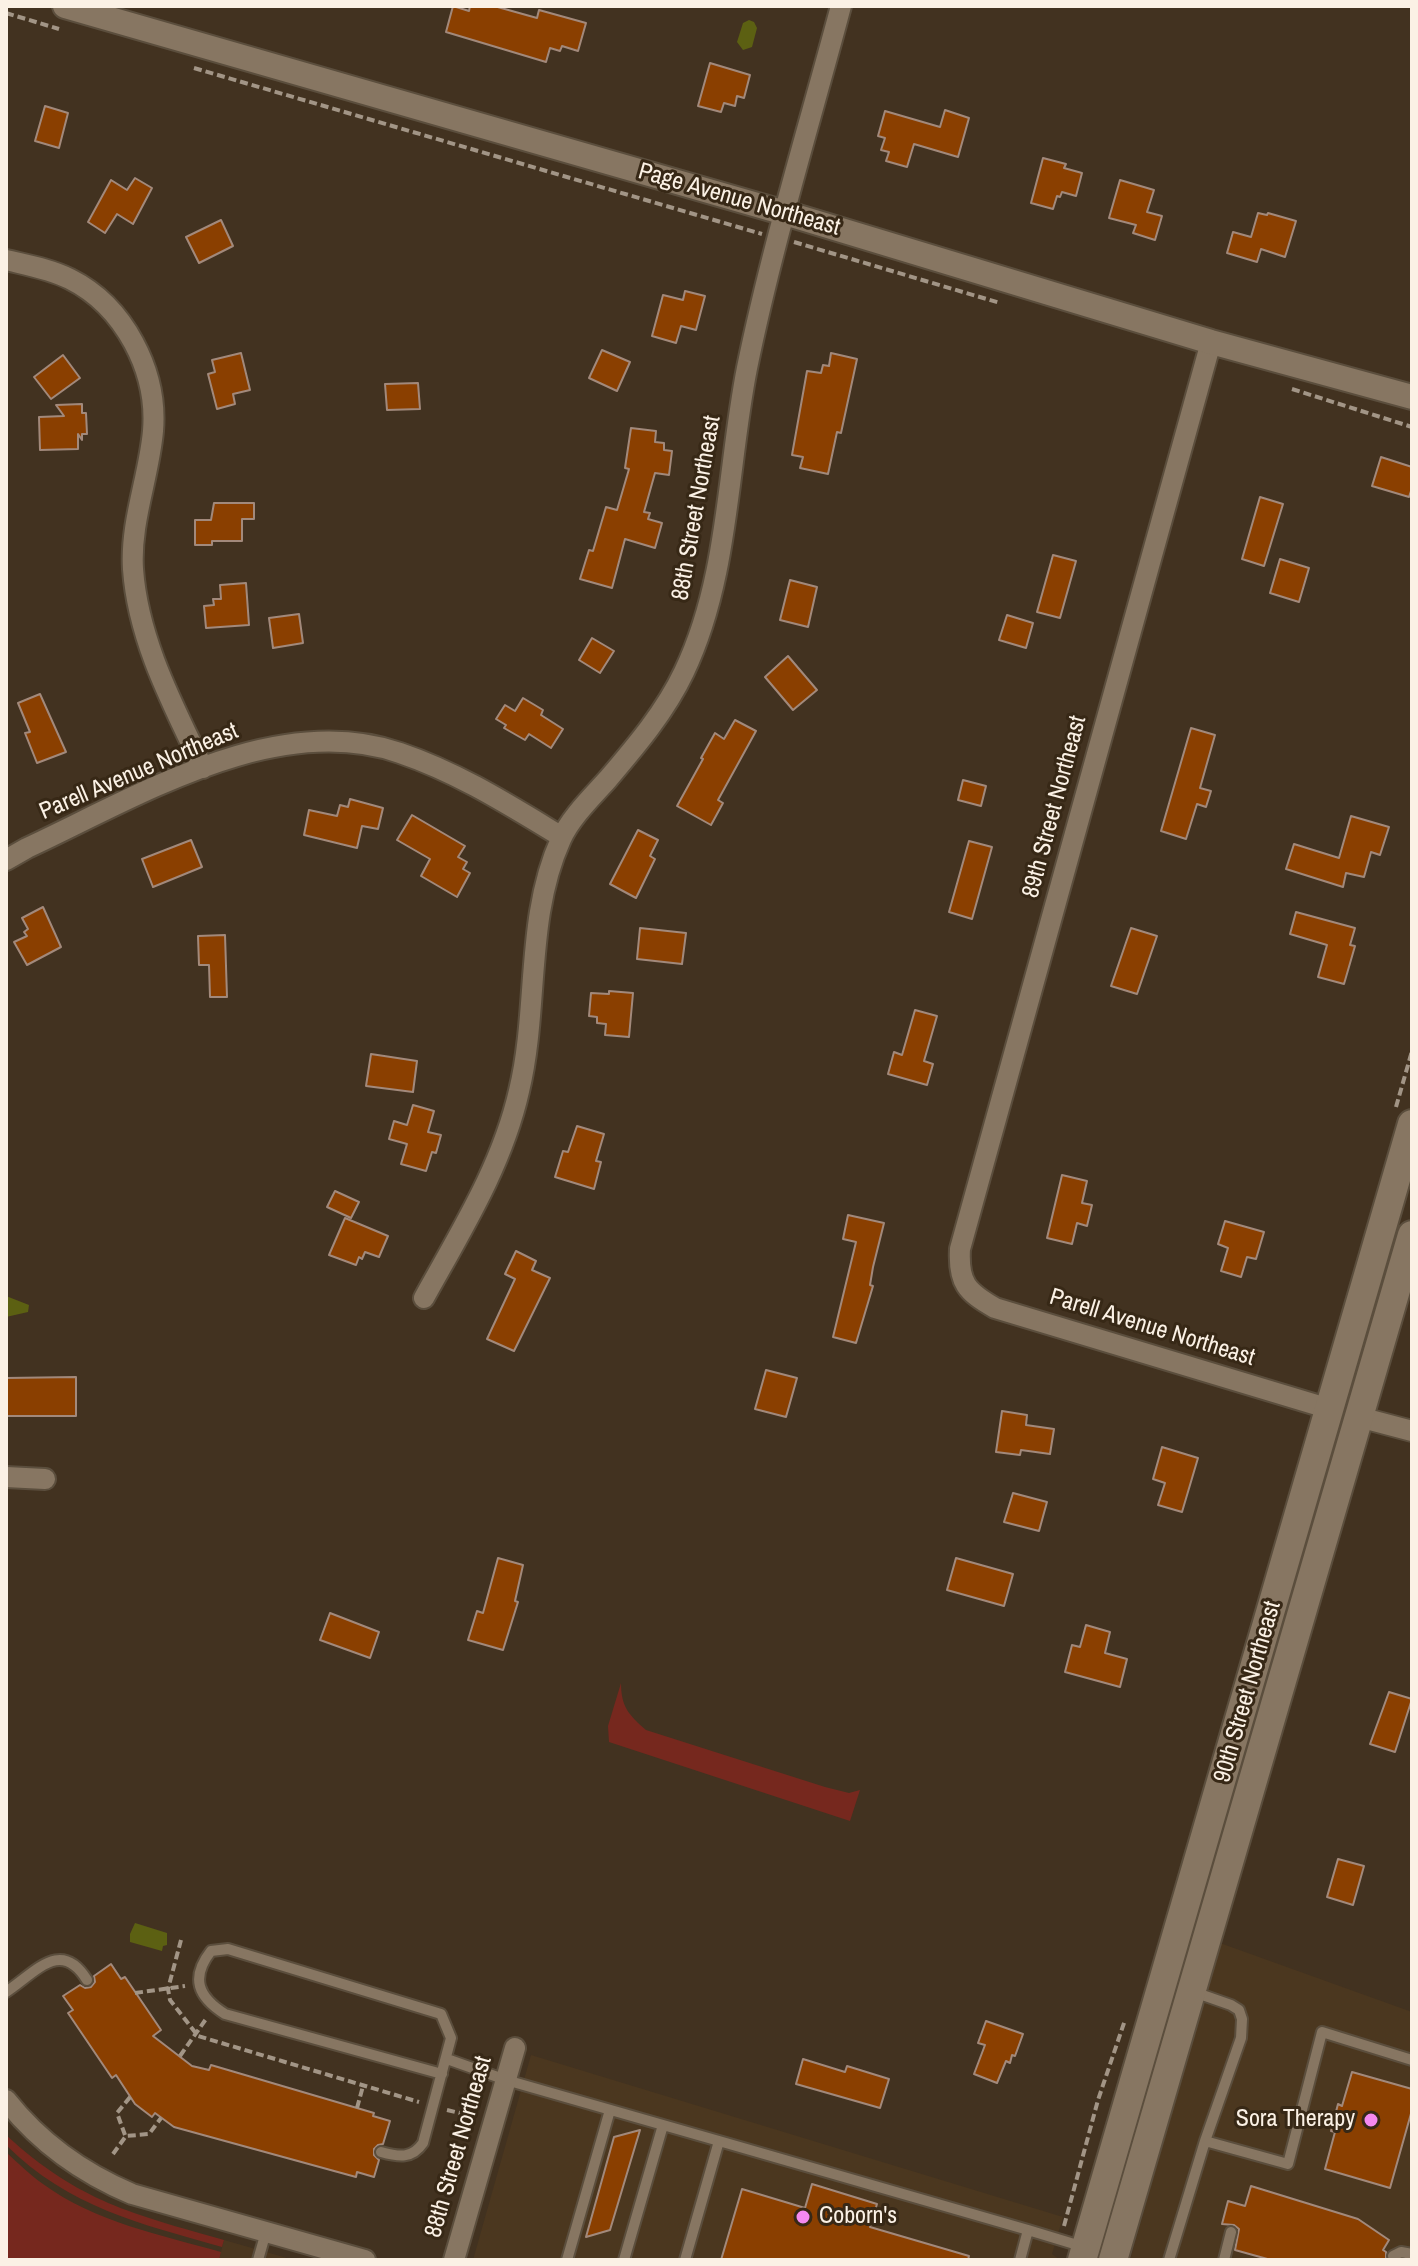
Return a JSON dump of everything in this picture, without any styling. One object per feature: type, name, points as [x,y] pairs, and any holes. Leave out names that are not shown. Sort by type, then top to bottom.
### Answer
[{"type":"main road","name":"90th Street Northeast","points":[[1084,2254],[1412,1124]]},
{"type":"main road","name":"90th Street Northeast","points":[[1113,2260],[1412,1235]]},
{"type":"street","name":"88th Street Northeast","points":[[424,1298],[493,1172],[520,1091],[538,930],[548,881],[562,837],[664,708],[684,671],[702,624],[714,582],[727,510],[747,368],[841,6]]},
{"type":"street","name":"Page Avenue Northeast","points":[[65,18],[785,213],[1211,342],[1412,397]]},
{"type":"street","points":[[6,260],[70,279],[90,293],[116,316],[130,335],[143,365],[151,395],[153,427],[134,538],[135,580],[146,637],[164,688],[203,768]]},
{"type":"street","name":"89th Street Northeast","points":[[965,1286],[958,1271],[960,1249],[1211,342]]},
{"type":"street","name":"Parell Avenue Northeast","points":[[6,860],[41,841],[203,768],[277,744],[321,740],[397,751],[475,783],[562,837]]},
{"type":"street","name":"Parell Avenue Northeast","points":[[965,1286],[977,1298],[995,1308],[1330,1409]]},
{"type":"street","points":[[1359,1417],[1412,1431]]},
{"type":"street","points":[[6,1477],[45,1479]]},
{"type":"street","name":"88th Street Northeast","points":[[454,2260],[515,2048]]},
{"type":"street","points":[[6,2100],[58,2154],[103,2182],[132,2194],[365,2260]]},
{"type":"lane","points":[[381,2152],[401,2157],[417,2152],[423,2143],[447,2059],[451,2038],[441,2014],[228,1949],[211,1951],[202,1962],[198,1977],[201,1991],[215,2008],[225,2014],[442,2074]]},
{"type":"lane","points":[[6,1992],[53,1960],[73,1962],[87,1980]]},
{"type":"lane","points":[[1169,2260],[1205,2141],[1241,2038],[1239,2010],[1191,1991]]},
{"type":"lane","points":[[1205,2141],[1288,2164],[1322,2032],[1412,2060]]},
{"type":"lane","points":[[447,2059],[506,2080],[1028,2230],[1084,2254]]},
{"type":"lane","points":[[567,2260],[610,2110]]},
{"type":"lane","points":[[624,2260],[663,2125]]},
{"type":"lane","points":[[685,2260],[719,2141]]},
{"type":"lane","points":[[1020,2260],[1028,2230]]},
{"type":"lane","points":[[258,2260],[266,2232]]},
{"type":"lane","points":[[1224,2260],[1231,2232]]},
{"type":"lane","points":[[1393,2256],[1401,2252],[1412,2254]]},
{"type":"path","points":[[6,13],[65,18]]},
{"type":"path","points":[[184,65],[758,233]]},
{"type":"path","points":[[1291,389],[1412,427]]},
{"type":"path","points":[[181,1940],[168,1989],[174,2007],[196,2034],[208,2041],[422,2103]]},
{"type":"path","points":[[135,1993],[200,1984]]},
{"type":"path","points":[[180,2056],[215,2008]]},
{"type":"path","points":[[357,2108],[363,2086]]},
{"type":"path","points":[[126,2136],[117,2113],[131,2096]]},
{"type":"path","points":[[443,2109],[464,2114]]},
{"type":"path","points":[[113,2154],[126,2136],[149,2134],[161,2118]]},
{"type":"shaded area","points":[[749,20],[757,28],[752,47],[743,50],[737,42],[743,23]]},
{"type":"shaded area","points":[[6,1296],[29,1305],[28,1312],[6,1317]]},
{"type":"shaded area","points":[[621,1683],[627,1710],[646,1730],[825,1787],[849,1793],[860,1790],[850,1821],[609,1742],[608,1726]]},
{"type":"shaded area","points":[[135,1923],[167,1933],[167,1945],[163,1946],[162,1951],[130,1942]]},
{"type":"shaded area","points":[[1220,1943],[1412,2012],[1412,2260],[1130,2260]]},
{"type":"shaded area","points":[[531,2055],[1063,2217],[1052,2254],[1060,2260],[473,2260]]},
{"type":"shaded area","points":[[6,2135],[33,2158],[83,2191],[134,2213],[224,2240],[222,2247],[134,2221],[80,2198],[30,2166],[6,2145]]},
{"type":"shaded area","points":[[6,2152],[43,2184],[84,2208],[129,2226],[221,2252],[219,2260],[6,2260]]},
{"type":"shaded area","points":[[224,2240],[294,2260],[219,2260]]},
{"type":"building","points":[[453,6],[469,11],[470,6],[494,6],[537,18],[539,10],[586,23],[578,51],[562,46],[560,51],[550,48],[546,62],[446,32]]},
{"type":"building","points":[[710,63],[750,75],[744,98],[737,96],[735,106],[724,103],[721,112],[698,106]]},
{"type":"building","points":[[45,106],[68,113],[59,148],[35,141]]},
{"type":"building","points":[[945,110],[969,118],[958,157],[914,144],[907,167],[886,161],[889,152],[881,150],[885,138],[878,136],[885,111],[940,127]]},
{"type":"building","points":[[1043,158],[1066,164],[1064,168],[1082,173],[1076,196],[1062,192],[1060,197],[1057,196],[1053,209],[1031,203]]},
{"type":"building","points":[[135,178],[152,188],[133,224],[117,214],[105,233],[88,222],[111,180],[127,190]]},
{"type":"building","points":[[1120,180],[1154,190],[1147,212],[1162,216],[1155,240],[1133,233],[1136,225],[1109,218]]},
{"type":"building","points":[[1258,213],[1296,221],[1285,257],[1261,249],[1257,262],[1227,253],[1233,232],[1251,237]]},
{"type":"building","points":[[221,220],[233,246],[199,263],[186,237]]},
{"type":"building","points":[[685,291],[705,296],[696,330],[681,326],[676,343],[652,336],[663,295],[683,300]]},
{"type":"building","points":[[602,350],[630,362],[617,391],[589,378]]},
{"type":"building","points":[[241,353],[250,390],[233,394],[235,404],[217,409],[208,374],[215,372],[212,360]]},
{"type":"building","points":[[831,353],[857,359],[841,433],[837,432],[828,474],[800,468],[803,457],[792,455],[807,371],[821,373],[823,365],[829,366]]},
{"type":"building","points":[[63,355],[80,378],[51,399],[34,377]]},
{"type":"building","points":[[418,383],[420,409],[387,410],[385,384]]},
{"type":"building","points":[[82,404],[82,413],[86,413],[87,434],[82,434],[82,440],[78,434],[78,449],[40,450],[39,417],[64,416],[56,405]]},
{"type":"building","points":[[631,428],[656,431],[655,442],[664,443],[664,450],[672,451],[669,475],[655,473],[644,512],[650,513],[648,519],[662,523],[655,548],[625,539],[612,588],[580,579],[589,550],[593,551],[606,507],[617,510],[629,469],[625,468]]},
{"type":"building","points":[[1381,457],[1412,467],[1409,497],[1372,486]]},
{"type":"building","points":[[1260,497],[1283,504],[1264,566],[1242,559]]},
{"type":"building","points":[[214,503],[254,503],[254,519],[242,519],[242,541],[212,541],[212,545],[195,545],[195,520],[211,520]]},
{"type":"building","points":[[1053,555],[1076,561],[1060,618],[1037,612]]},
{"type":"building","points":[[1280,559],[1309,568],[1299,602],[1270,593]]},
{"type":"building","points":[[790,580],[817,587],[808,627],[780,620]]},
{"type":"building","points":[[246,583],[249,625],[206,628],[204,606],[214,605],[213,599],[221,599],[220,585]]},
{"type":"building","points":[[299,614],[303,643],[273,648],[269,618]]},
{"type":"building","points":[[1007,615],[1033,623],[1026,648],[999,640]]},
{"type":"building","points":[[592,638],[614,651],[600,673],[579,660]]},
{"type":"building","points":[[788,656],[817,690],[793,710],[765,677]]},
{"type":"building","points":[[40,694],[66,752],[37,763],[25,733],[30,732],[18,703]]},
{"type":"building","points":[[523,698],[543,710],[541,715],[563,729],[551,748],[529,734],[525,740],[504,728],[506,725],[496,719],[505,705],[515,711]]},
{"type":"building","points":[[735,720],[756,731],[718,800],[723,803],[711,825],[677,806],[715,733],[724,739]]},
{"type":"building","points":[[1191,728],[1215,735],[1200,788],[1211,791],[1206,807],[1197,804],[1186,839],[1161,831]]},
{"type":"building","points":[[963,780],[986,786],[981,806],[958,800]]},
{"type":"building","points":[[350,799],[383,808],[378,829],[362,826],[357,848],[304,835],[309,810],[337,816],[340,805],[348,807]]},
{"type":"building","points":[[412,815],[465,846],[458,857],[467,862],[463,869],[470,873],[457,897],[421,876],[430,859],[397,840]]},
{"type":"building","points":[[1351,816],[1389,827],[1380,855],[1371,852],[1364,877],[1346,873],[1343,887],[1286,869],[1294,844],[1339,858]]},
{"type":"building","points":[[638,830],[658,840],[650,856],[655,859],[636,898],[610,884]]},
{"type":"building","points":[[191,840],[202,867],[153,887],[142,859]]},
{"type":"building","points":[[969,841],[992,847],[972,919],[949,912]]},
{"type":"building","points":[[43,907],[61,947],[27,965],[14,942],[27,936],[24,932],[28,929],[22,918]]},
{"type":"building","points":[[1296,912],[1355,928],[1350,945],[1355,946],[1344,984],[1318,977],[1327,945],[1290,934]]},
{"type":"building","points":[[640,928],[686,933],[682,964],[637,959]]},
{"type":"building","points":[[1131,928],[1157,936],[1137,994],[1111,986]]},
{"type":"building","points":[[225,935],[227,997],[210,997],[209,965],[199,965],[198,936]]},
{"type":"building","points":[[609,991],[633,993],[629,1037],[605,1035],[606,1024],[597,1023],[597,1017],[589,1016],[591,993],[609,994]]},
{"type":"building","points":[[915,1010],[937,1016],[924,1061],[933,1064],[927,1085],[888,1074],[894,1052],[902,1055]]},
{"type":"building","points":[[371,1054],[417,1061],[413,1092],[366,1086]]},
{"type":"building","points":[[413,1105],[434,1111],[428,1132],[441,1135],[426,1171],[401,1164],[407,1144],[389,1139],[394,1121],[407,1125]]},
{"type":"building","points":[[577,1126],[604,1134],[596,1161],[601,1162],[594,1189],[555,1177],[563,1151],[568,1152]]},
{"type":"building","points":[[1062,1175],[1087,1181],[1082,1203],[1092,1205],[1087,1226],[1077,1223],[1072,1244],[1047,1238]]},
{"type":"building","points":[[335,1191],[359,1202],[351,1218],[327,1207]]},
{"type":"building","points":[[848,1215],[884,1223],[873,1267],[870,1285],[873,1286],[856,1343],[833,1337],[856,1242],[843,1239]]},
{"type":"building","points":[[345,1218],[388,1236],[379,1257],[365,1252],[356,1265],[329,1255]]},
{"type":"building","points":[[1225,1221],[1264,1232],[1256,1259],[1247,1257],[1241,1277],[1221,1271],[1228,1248],[1218,1244]]},
{"type":"building","points":[[516,1251],[536,1261],[532,1270],[550,1278],[514,1351],[487,1339],[515,1279],[505,1274]]},
{"type":"building","points":[[766,1370],[797,1378],[786,1417],[755,1409]]},
{"type":"building","points":[[76,1377],[76,1416],[6,1416],[6,1378]]},
{"type":"building","points":[[1002,1411],[1027,1415],[1026,1425],[1054,1429],[1050,1454],[1021,1450],[1020,1455],[996,1452]]},
{"type":"building","points":[[1162,1447],[1198,1458],[1182,1512],[1158,1505],[1165,1483],[1153,1479]]},
{"type":"building","points":[[1013,1493],[1047,1502],[1039,1531],[1004,1522]]},
{"type":"building","points":[[498,1558],[523,1565],[515,1601],[518,1602],[503,1650],[468,1640],[477,1611],[483,1613]]},
{"type":"building","points":[[956,1558],[1013,1574],[1004,1606],[947,1590]]},
{"type":"building","points":[[330,1613],[379,1632],[370,1658],[320,1640]]},
{"type":"building","points":[[1086,1625],[1110,1632],[1105,1653],[1127,1659],[1120,1687],[1065,1672],[1072,1645],[1080,1647]]},
{"type":"building","points":[[1389,1692],[1412,1699],[1395,1752],[1370,1744]]},
{"type":"building","points":[[1338,1859],[1364,1866],[1353,1905],[1327,1897]]},
{"type":"building","points":[[111,1964],[121,1979],[125,1977],[161,2030],[153,2036],[192,2066],[209,2070],[211,2065],[374,2113],[373,2116],[390,2121],[383,2144],[374,2149],[374,2155],[379,2160],[374,2177],[357,2172],[356,2177],[174,2127],[155,2113],[152,2117],[135,2104],[116,2075],[112,2078],[68,2013],[73,2010],[63,1996],[80,1985],[91,1987],[95,1982],[94,1976]]},
{"type":"building","points":[[986,2021],[1023,2034],[1015,2056],[1012,2055],[1010,2063],[1006,2061],[997,2083],[974,2074],[985,2045],[978,2043]]},
{"type":"building","points":[[803,2059],[845,2072],[847,2066],[889,2079],[880,2108],[796,2084]]},
{"type":"building","name":"Sora Therapy","points":[[1352,2072],[1412,2089],[1412,2110],[1390,2188],[1325,2169],[1335,2132],[1331,2131],[1338,2104],[1342,2106]]},
{"type":"building","points":[[640,2130],[610,2230],[586,2237],[614,2137]]},
{"type":"building","name":"Coborn's","points":[[812,2184],[877,2204],[870,2227],[969,2256],[968,2260],[721,2260],[742,2189],[805,2208]]},
{"type":"building","points":[[1251,2186],[1358,2219],[1389,2240],[1383,2250],[1386,2260],[1271,2260],[1235,2250],[1239,2229],[1234,2225],[1222,2224],[1228,2201],[1245,2206]]},
{"type":"place","name":"Sora Therapy","points":[[1371,2120]]},
{"type":"place","name":"Coborn's","points":[[803,2217]]}]
